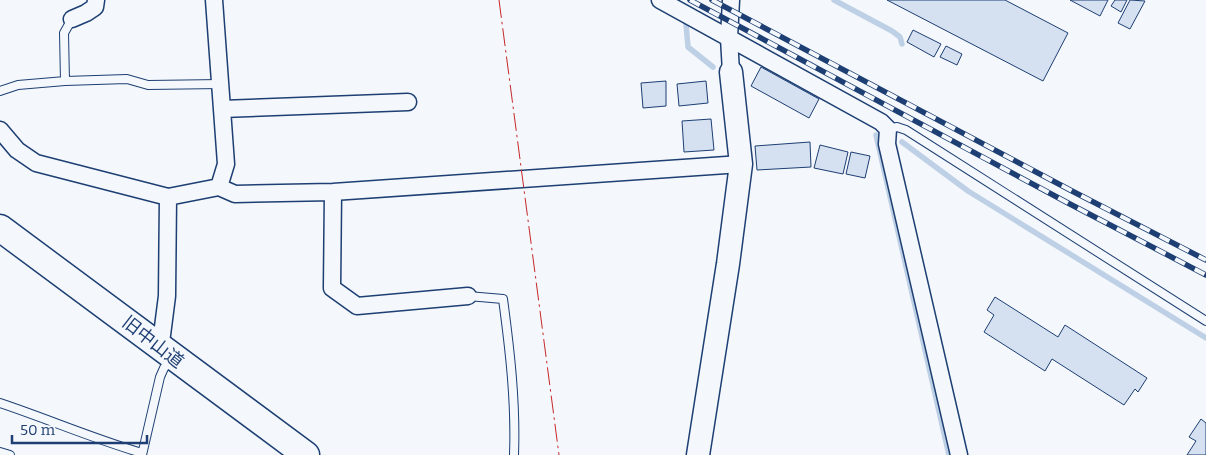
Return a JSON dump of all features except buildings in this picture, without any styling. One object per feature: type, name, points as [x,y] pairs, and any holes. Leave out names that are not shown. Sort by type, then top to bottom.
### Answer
[{"type":"main road","name":"旧中山道","points":[[0,228],[306,455]]},
{"type":"street","points":[[72,20],[95,7],[96,0]]},
{"type":"street","points":[[214,0],[226,164],[219,187]]},
{"type":"street","points":[[660,0],[881,122],[888,129],[887,144],[959,455]]},
{"type":"street","points":[[698,455],[728,264],[741,164],[731,72],[729,38],[731,0]]},
{"type":"street","points":[[222,109],[408,102]]},
{"type":"street","points":[[0,130],[17,150],[36,163],[168,197],[219,187],[235,194],[333,192],[741,164]]},
{"type":"street","points":[[333,192],[332,288],[357,306],[468,296]]},
{"type":"street","points":[[164,350],[162,335],[167,296],[168,197]]},
{"type":"lane","points":[[65,81],[64,33],[72,20]]},
{"type":"lane","points":[[0,91],[18,85],[127,79],[148,85],[221,84]]},
{"type":"lane","points":[[888,129],[897,127],[906,130],[1206,322]]},
{"type":"lane","points":[[468,296],[503,299],[510,352],[514,412],[514,455]]},
{"type":"lane","points":[[0,403],[142,454],[164,368],[164,350]]},
{"type":"lane","points":[[0,452],[10,455]]},
{"type":"waterway","points":[[834,0],[892,31],[900,37],[902,44]]},
{"type":"waterway","points":[[686,24],[688,47],[713,67]]},
{"type":"waterway","points":[[876,135],[949,455]]},
{"type":"waterway","points":[[902,142],[968,191],[1206,338]]},
{"type":"railway","points":[[690,0],[1206,275]]},
{"type":"railway","points":[[712,0],[1206,260]]},
{"type":"power","points":[[499,0],[559,455]]}]
